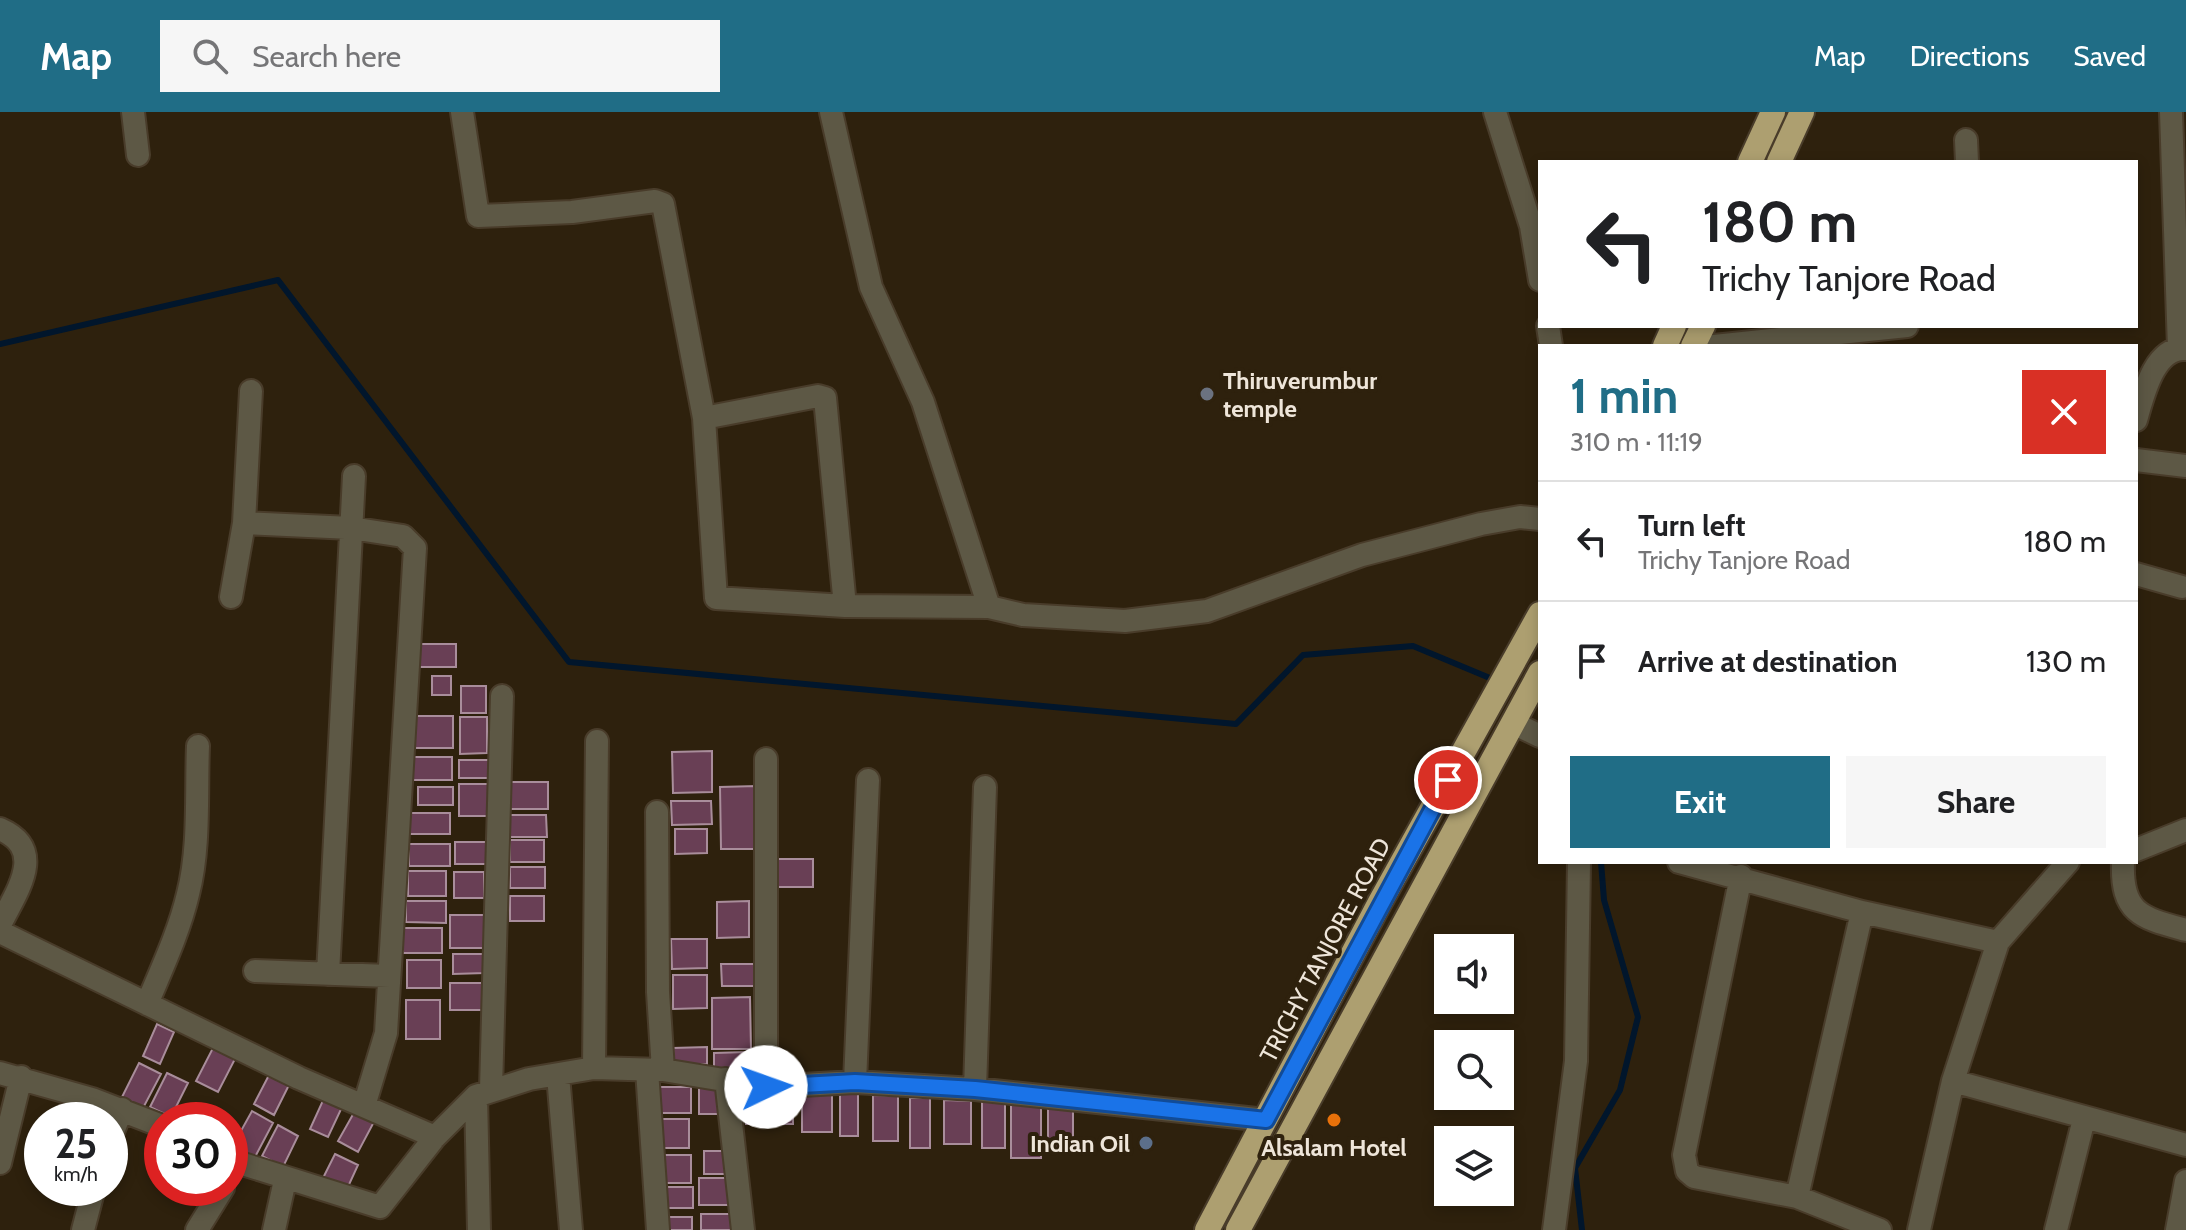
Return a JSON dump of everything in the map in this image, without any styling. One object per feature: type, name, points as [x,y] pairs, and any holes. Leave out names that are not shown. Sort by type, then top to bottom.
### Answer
[{"type":"highway","points":[[1751,160],[1773,112]]},
{"type":"highway","points":[[1780,160],[1802,112]]},
{"type":"highway","name":"TRICHY TANJORE ROAD","points":[[1207,1230],[1380,902],[1538,618]]},
{"type":"highway","points":[[1238,1230],[1538,677]]},
{"type":"street","points":[[133,112],[138,155]]},
{"type":"street","points":[[462,112],[478,216],[662,202],[704,418],[716,598],[845,606],[989,607],[1023,615],[1125,621],[1207,611],[1362,555],[1494,522],[1520,517],[1538,519]]},
{"type":"street","points":[[831,112],[871,287],[904,366],[923,402],[989,607]]},
{"type":"street","points":[[1495,112],[1531,226],[1538,268]]},
{"type":"street","points":[[2138,414],[2151,376],[2162,360],[2182,348],[2171,112]]},
{"type":"street","points":[[1733,344],[1888,328]]},
{"type":"street","points":[[231,597],[244,523],[251,391]]},
{"type":"street","points":[[704,418],[818,396],[825,398],[845,606]]},
{"type":"street","points":[[2138,460],[2186,466]]},
{"type":"street","points":[[328,974],[354,476]]},
{"type":"street","points":[[244,523],[351,528],[403,536],[415,548],[386,1033],[364,1106]]},
{"type":"street","points":[[2138,575],[2182,587]]},
{"type":"street","points":[[479,1230],[502,696]]},
{"type":"street","points":[[1514,720],[1538,735]]},
{"type":"street","points":[[594,1068],[597,741]]},
{"type":"street","points":[[147,1004],[179,928],[189,893],[193,867],[198,746]]},
{"type":"street","points":[[766,759],[766,1087]]},
{"type":"street","points":[[855,1082],[868,780]]},
{"type":"street","points":[[975,1089],[985,787]]},
{"type":"street","points":[[657,812],[655,1070],[658,1230]]},
{"type":"street","points":[[0,829],[15,835],[23,845],[26,858],[24,874],[0,925]]},
{"type":"street","points":[[2138,849],[2186,830]]},
{"type":"street","points":[[1554,1230],[1576,1061],[1579,864]]},
{"type":"street","points":[[1688,864],[1741,876],[1862,912],[1998,942]]},
{"type":"street","points":[[1919,1230],[1953,1081],[1998,942],[2066,864]]},
{"type":"street","points":[[2123,864],[2122,885],[2130,904],[2146,919],[2186,930]]},
{"type":"street","points":[[1741,876],[1685,1163],[1694,1177],[1797,1197],[1880,1230]]},
{"type":"street","points":[[1797,1197],[1862,912]]},
{"type":"street","points":[[0,932],[147,1004],[435,1137]]},
{"type":"street","points":[[255,971],[389,976]]},
{"type":"street","points":[[248,1171],[285,1180],[381,1219],[435,1137],[484,1093],[594,1068],[655,1070],[766,1087],[855,1082],[975,1089],[1266,1120]]},
{"type":"street","points":[[0,1163],[11,1075],[99,1102]]},
{"type":"street","points":[[558,1075],[571,1230]]},
{"type":"street","points":[[726,1079],[743,1230]]},
{"type":"street","points":[[1953,1081],[2186,1145]]},
{"type":"street","points":[[2056,1230],[2084,1119]]},
{"type":"street","points":[[274,1230],[285,1180]]},
{"type":"street","points":[[2177,1230],[2186,1181]]},
{"type":"street","points":[[83,1230],[89,1206]]},
{"type":"street","points":[[197,1230],[212,1206]]},
{"type":"building","points":[[418,644],[456,644],[456,667],[418,667]]},
{"type":"building","points":[[432,676],[451,676],[451,695],[432,695]]},
{"type":"building","points":[[461,686],[486,686],[486,713],[461,713]]},
{"type":"building","points":[[414,716],[453,716],[453,748],[415,748]]},
{"type":"building","points":[[460,717],[487,717],[487,753],[460,754]]},
{"type":"building","points":[[712,751],[712,792],[673,793],[672,752]]},
{"type":"building","points":[[413,757],[452,757],[452,780],[413,780]]},
{"type":"building","points":[[459,760],[490,760],[490,778],[459,778]]},
{"type":"building","points":[[509,782],[548,782],[548,809],[510,809]]},
{"type":"building","points":[[459,784],[488,784],[488,816],[459,816]]},
{"type":"building","points":[[756,786],[757,849],[721,849],[720,787]]},
{"type":"building","points":[[418,787],[453,787],[453,805],[418,805]]},
{"type":"building","points":[[671,801],[711,801],[712,824],[672,825]]},
{"type":"building","points":[[410,813],[450,813],[450,834],[410,834]]},
{"type":"building","points":[[507,815],[546,815],[547,837],[507,837]]},
{"type":"building","points":[[675,829],[707,829],[707,853],[675,854]]},
{"type":"building","points":[[510,840],[544,840],[544,862],[510,862]]},
{"type":"building","points":[[455,842],[491,842],[491,864],[455,864]]},
{"type":"building","points":[[409,844],[450,844],[450,866],[409,866]]},
{"type":"building","points":[[777,859],[813,859],[813,887],[777,887]]},
{"type":"building","points":[[510,867],[545,867],[545,888],[510,888]]},
{"type":"building","points":[[408,871],[446,871],[446,896],[408,896]]},
{"type":"building","points":[[454,872],[484,872],[484,898],[454,898]]},
{"type":"building","points":[[510,896],[544,896],[544,921],[510,921]]},
{"type":"building","points":[[406,901],[446,901],[446,923],[406,922]]},
{"type":"building","points":[[749,901],[749,937],[717,938],[717,902]]},
{"type":"building","points":[[450,915],[489,915],[489,948],[450,948]]},
{"type":"building","points":[[403,928],[442,928],[442,953],[403,953]]},
{"type":"building","points":[[671,939],[707,939],[707,968],[672,969]]},
{"type":"building","points":[[453,954],[485,954],[485,973],[453,974]]},
{"type":"building","points":[[407,960],[441,960],[441,988],[407,988]]},
{"type":"building","points":[[721,964],[754,964],[755,986],[722,986]]},
{"type":"building","points":[[673,975],[707,975],[707,1008],[673,1009]]},
{"type":"building","points":[[450,983],[486,983],[486,1010],[450,1010]]},
{"type":"building","points":[[750,997],[751,1049],[712,1049],[712,998]]},
{"type":"building","points":[[406,1000],[440,1000],[440,1039],[406,1039]]},
{"type":"building","points":[[157,1024],[174,1032],[160,1064],[143,1056]]},
{"type":"building","points":[[214,1046],[236,1057],[218,1092],[196,1081]]},
{"type":"building","points":[[707,1047],[707,1064],[674,1065],[673,1048]]},
{"type":"building","points":[[747,1052],[747,1071],[714,1072],[714,1053]]},
{"type":"building","points":[[139,1063],[161,1074],[142,1110],[121,1099]]},
{"type":"building","points":[[167,1073],[188,1083],[178,1102],[152,1102]]},
{"type":"building","points":[[269,1075],[289,1085],[274,1115],[254,1104]]},
{"type":"building","points":[[699,1086],[723,1086],[723,1114],[699,1114]]},
{"type":"building","points":[[660,1087],[691,1087],[691,1113],[660,1113]]},
{"type":"building","points":[[832,1092],[832,1132],[802,1132],[802,1093]]},
{"type":"building","points":[[746,1094],[793,1094],[793,1124],[746,1124]]},
{"type":"building","points":[[840,1094],[858,1094],[858,1136],[840,1136]]},
{"type":"building","points":[[873,1095],[898,1096],[898,1141],[873,1141]]},
{"type":"building","points":[[325,1096],[343,1105],[328,1137],[310,1129]]},
{"type":"building","points":[[910,1098],[930,1098],[930,1148],[910,1148]]},
{"type":"building","points":[[944,1100],[971,1101],[971,1144],[944,1144]]},
{"type":"building","points":[[982,1102],[1005,1102],[1005,1148],[982,1148]]},
{"type":"building","points":[[1011,1105],[1041,1105],[1041,1158],[1011,1158]]},
{"type":"building","points":[[1048,1107],[1073,1107],[1073,1151],[1048,1152]]},
{"type":"building","points":[[356,1109],[375,1120],[358,1152],[338,1141]]},
{"type":"building","points":[[252,1111],[273,1123],[254,1159],[248,1156],[248,1118]]},
{"type":"building","points":[[660,1119],[689,1119],[689,1148],[660,1148]]},
{"type":"building","points":[[278,1125],[298,1136],[283,1167],[262,1156]]},
{"type":"building","points":[[704,1151],[727,1151],[727,1174],[704,1174]]},
{"type":"building","points":[[335,1154],[358,1165],[347,1189],[323,1178]]},
{"type":"building","points":[[663,1155],[691,1155],[691,1183],[663,1183]]},
{"type":"building","points":[[699,1178],[728,1178],[728,1205],[699,1205]]},
{"type":"building","points":[[663,1187],[693,1187],[693,1208],[663,1208]]},
{"type":"building","points":[[701,1214],[733,1214],[733,1230],[701,1230]]},
{"type":"building","points":[[667,1217],[692,1217],[692,1230],[667,1230]]},
{"type":"waterway","points":[[0,344],[278,280],[569,662],[1236,724],[1303,655],[1413,646],[1497,681]]},
{"type":"waterway","points":[[1582,1230],[1575,1168],[1620,1090],[1638,1017],[1604,900],[1601,864]]},
{"type":"place","name":"Thiruverumbur temple","points":[[1207,394]]},
{"type":"place","name":"Alsalam Hotel","points":[[1334,1120]]},
{"type":"place","name":"Indian Oil","points":[[1146,1143]]},
{"type":"route","points":[[766,1087],[855,1082],[975,1089],[1266,1120],[1448,780]]}]
